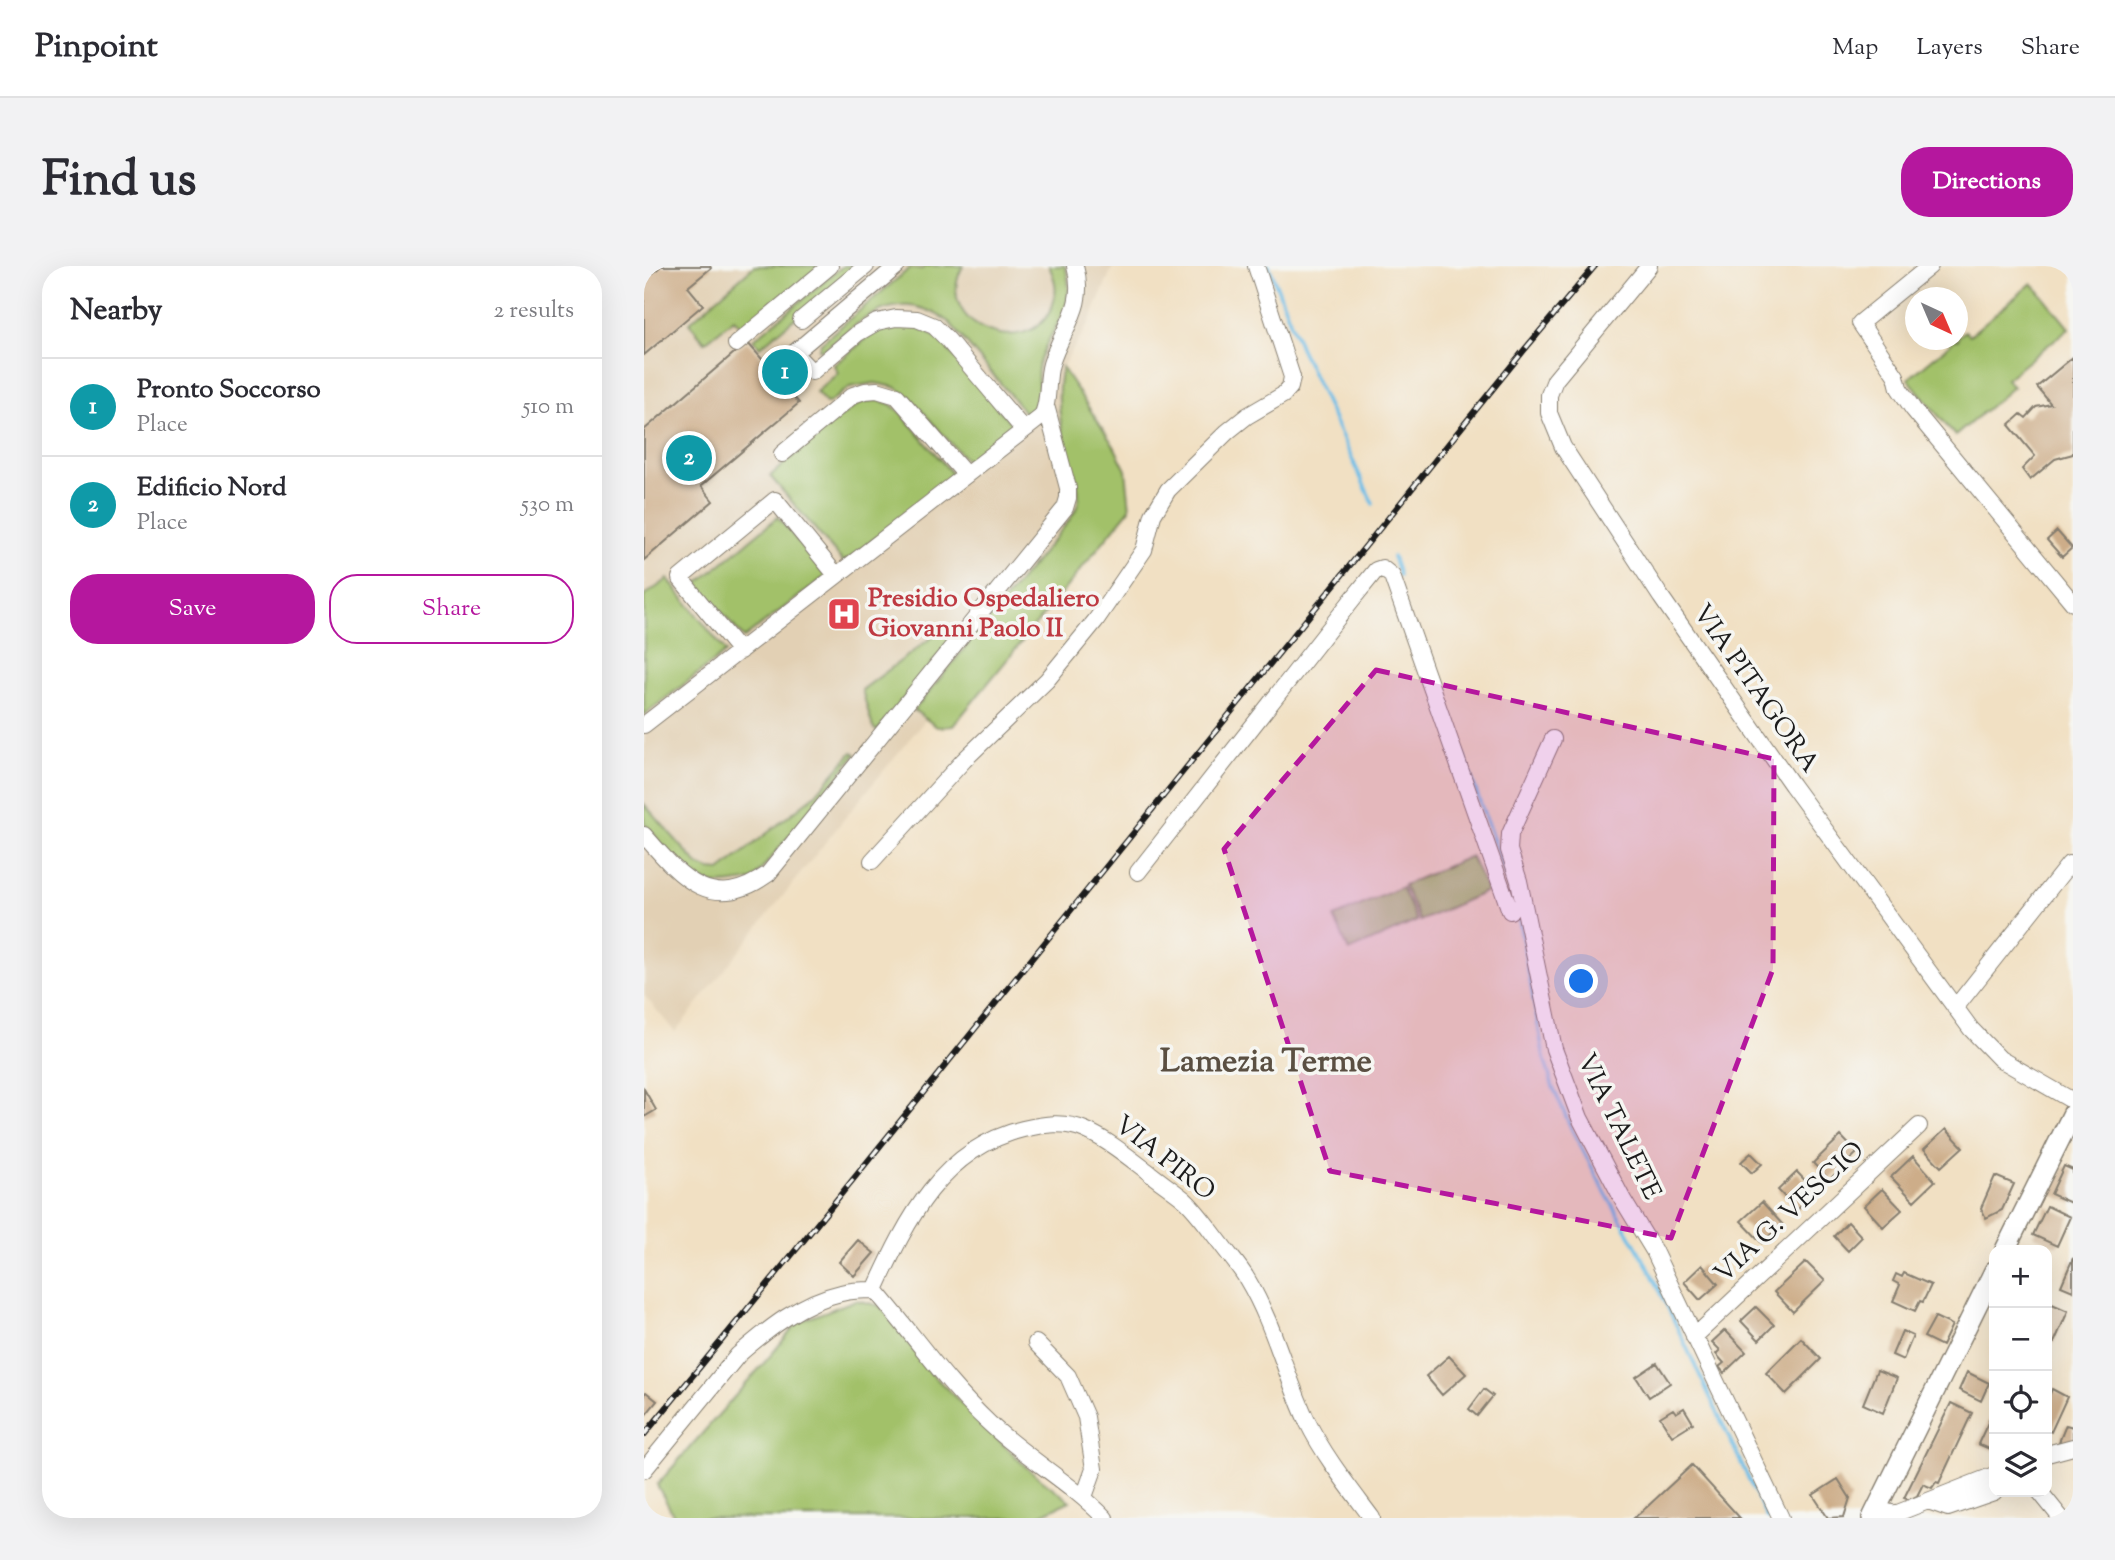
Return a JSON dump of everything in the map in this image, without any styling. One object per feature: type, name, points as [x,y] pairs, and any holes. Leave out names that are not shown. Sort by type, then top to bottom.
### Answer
[{"type":"main road","points":[[2007,1245],[2073,1113]]},
{"type":"main road","points":[[1874,1513],[1989,1281]]},
{"type":"street","points":[[736,344],[830,266]]},
{"type":"street","points":[[801,320],[866,266]]},
{"type":"street","points":[[897,266],[794,353],[812,372],[858,333],[877,322],[896,318],[917,319],[934,326],[948,340],[1024,430]]},
{"type":"street","points":[[644,835],[684,878],[699,887],[734,890],[755,883],[768,874],[1059,518],[1068,498],[1068,488],[1047,409],[1046,388],[1052,363],[1076,310],[1079,292],[1075,266]]},
{"type":"street","points":[[872,861],[964,760],[1047,680],[1096,620],[1144,550],[1153,515],[1168,490],[1227,432],[1247,416],[1283,395],[1290,387],[1292,377],[1256,266]]},
{"type":"street","name":"VIA PITAGORA","points":[[1649,266],[1555,380],[1549,395],[1549,413],[1563,447],[1661,597],[1793,785],[1971,1029],[2000,1059],[2073,1101]]},
{"type":"street","points":[[1930,266],[1918,271],[1860,323],[1896,376],[1899,388],[1913,409],[2073,603]]},
{"type":"street","points":[[782,454],[853,395],[877,390],[897,396],[966,475]]},
{"type":"street","points":[[644,725],[1041,417],[1047,409]]},
{"type":"street","points":[[740,651],[680,578],[775,500],[836,575]]},
{"type":"street","points":[[1138,872],[1351,601],[1376,570],[1382,568],[1392,576],[1510,911]]},
{"type":"street","points":[[1488,850],[1508,843],[1553,739]]},
{"type":"street","name":"VIA TALETE","points":[[1508,843],[1519,881],[1553,1049],[1580,1118],[1623,1200],[1654,1251],[1781,1518]]},
{"type":"street","points":[[1955,1008],[2069,864],[2073,867]]},
{"type":"street","name":"VIA PIRO","points":[[875,1290],[890,1256],[919,1204],[940,1177],[972,1150],[1004,1133],[1037,1125],[1063,1124],[1084,1129],[1115,1146],[1185,1200],[1246,1276],[1280,1349],[1306,1419],[1317,1440],[1371,1518]]},
{"type":"street","name":"VIA G. VESCIO","points":[[1694,1336],[1919,1126]]},
{"type":"street","points":[[644,1470],[738,1355],[752,1343],[787,1316],[814,1301],[843,1292],[875,1290],[942,1374],[990,1424],[1041,1467],[1084,1497],[1105,1518]]},
{"type":"street","points":[[1036,1343],[1068,1376],[1086,1417],[1094,1469],[1084,1497]]},
{"type":"street","points":[[2052,1453],[2073,1447]]},
{"type":"street","points":[[1874,1513],[1895,1514],[1989,1477]]},
{"type":"street","points":[[1928,1500],[1948,1508],[1989,1494]]},
{"type":"street","points":[[2044,1497],[2061,1518]]},
{"type":"highlighted area","points":[[1376,670],[1774,759],[1773,969],[1671,1238],[1330,1171],[1224,849]]},
{"type":"shaded area","name":"Presidio Ospedaliero Giovanni Paolo II","points":[[644,266],[1113,266],[1089,323],[1062,367],[1114,446],[1126,470],[1130,509],[953,726],[937,727],[926,719],[675,1032],[644,995]]},
{"type":"green space","points":[[754,266],[821,266],[745,330],[734,319],[705,342],[689,323]]},
{"type":"green space","points":[[843,266],[859,266],[760,347],[753,340]]},
{"type":"green space","points":[[926,266],[963,266],[956,287],[960,306],[971,320],[986,330],[1005,334],[1024,333],[1040,324],[1052,307],[1056,291],[1049,266],[1065,266],[1068,281],[1066,307],[1039,363],[1039,404],[1035,417],[1027,415],[950,323],[932,312],[914,306],[882,310],[867,317],[823,350],[819,349],[821,343],[910,268],[922,269]]},
{"type":"green space","points":[[2032,283],[2069,328],[2006,379],[2013,387],[1955,436],[1908,379],[1943,350],[1968,350],[1968,333],[1970,335]]},
{"type":"green space","points":[[912,325],[940,340],[1016,429],[970,465],[909,396],[895,387],[875,383],[850,387],[827,404],[816,392],[838,373],[834,365],[876,331]]},
{"type":"green space","points":[[1062,367],[1114,446],[1126,470],[1130,509],[953,726],[937,727],[914,710],[1068,522],[1077,506],[1077,485],[1059,411]]},
{"type":"green space","points":[[877,400],[890,404],[901,413],[954,476],[844,563],[770,476],[854,407],[862,402]]},
{"type":"green space","points":[[778,517],[826,576],[744,638],[697,584]]},
{"type":"green space","points":[[668,579],[726,652],[644,715],[644,596]]},
{"type":"green space","points":[[947,626],[958,632],[877,731],[873,728],[862,690]]},
{"type":"green space","points":[[852,752],[856,754],[753,880],[720,884],[700,880],[683,866],[644,823],[644,804],[699,866],[720,871],[816,794]]},
{"type":"green space","points":[[1471,856],[1487,891],[1420,921],[1404,885]]},
{"type":"green space","points":[[1402,887],[1417,921],[1349,951],[1334,917]]},
{"type":"green space","points":[[856,1300],[880,1306],[932,1374],[1027,1468],[1070,1501],[1034,1518],[675,1518],[657,1485],[798,1322]]},
{"type":"building","points":[[661,266],[711,268],[688,287],[703,305],[644,355],[644,281]]},
{"type":"building","points":[[747,342],[769,367],[783,355],[801,377],[787,389],[799,403],[701,486],[713,501],[644,560],[644,430]]},
{"type":"building","points":[[2073,357],[2073,454],[2055,459],[2030,480],[2022,469],[2035,456],[2009,425],[2021,414],[2026,418],[2036,407],[2051,404],[2037,387]]},
{"type":"building","points":[[2057,531],[2072,548],[2062,557],[2047,540]]},
{"type":"building","points":[[644,1089],[656,1110],[644,1117]]},
{"type":"building","points":[[1946,1129],[1963,1147],[1941,1167],[1924,1149]]},
{"type":"building","points":[[1841,1136],[1857,1153],[1829,1180],[1813,1163]]},
{"type":"building","points":[[1751,1153],[1762,1164],[1752,1173],[1741,1162]]},
{"type":"building","points":[[1913,1156],[1935,1181],[1914,1201],[1891,1177]]},
{"type":"building","points":[[2064,1166],[2073,1170],[2073,1204],[2051,1194]]},
{"type":"building","points":[[1797,1172],[1816,1192],[1797,1210],[1778,1190]]},
{"type":"building","points":[[1995,1176],[2014,1184],[2002,1210],[1986,1218],[1981,1208]]},
{"type":"building","points":[[1882,1189],[1902,1210],[1883,1227],[1864,1206]]},
{"type":"building","points":[[1762,1202],[1782,1224],[1762,1243],[1741,1221]]},
{"type":"building","points":[[2047,1206],[2070,1217],[2057,1246],[2033,1235]]},
{"type":"building","points":[[1848,1222],[1862,1237],[1848,1251],[1834,1236]]},
{"type":"building","points":[[858,1240],[874,1253],[854,1276],[839,1262]]},
{"type":"building","points":[[2073,1258],[2073,1291],[2061,1286]]},
{"type":"building","points":[[1806,1262],[1825,1281],[1793,1312],[1774,1292]]},
{"type":"building","points":[[1702,1265],[1718,1284],[1700,1300],[1684,1282]]},
{"type":"building","points":[[1904,1273],[1931,1285],[1915,1311],[1893,1301],[1900,1285],[1893,1281],[1896,1274],[1902,1277]]},
{"type":"building","points":[[2052,1304],[2068,1311],[2054,1343],[2052,1342]]},
{"type":"building","points":[[1756,1307],[1774,1325],[1759,1340],[1741,1321]]},
{"type":"building","points":[[1935,1317],[1952,1325],[1942,1346],[1924,1337]]},
{"type":"building","points":[[1725,1330],[1746,1352],[1724,1373],[1719,1367],[1724,1363],[1716,1354],[1720,1350],[1712,1342]]},
{"type":"building","points":[[1902,1331],[1913,1336],[1903,1360],[1892,1355]]},
{"type":"building","points":[[1801,1338],[1821,1359],[1786,1394],[1766,1373]]},
{"type":"building","points":[[1449,1356],[1466,1374],[1442,1395],[1426,1376]]},
{"type":"building","points":[[1657,1363],[1670,1383],[1649,1397],[1636,1377]]},
{"type":"building","points":[[1877,1370],[1897,1378],[1883,1413],[1863,1404]]},
{"type":"building","points":[[1967,1372],[1989,1383],[1981,1401],[1959,1390]]},
{"type":"building","points":[[1484,1389],[1493,1396],[1477,1416],[1469,1409]]},
{"type":"building","points":[[2052,1389],[2067,1397],[2052,1430]]},
{"type":"building","points":[[646,1392],[657,1401],[644,1417],[644,1394]]},
{"type":"building","points":[[1951,1403],[1972,1413],[1939,1483],[1936,1482],[1932,1488],[1923,1484],[1917,1496],[1909,1500],[1904,1498]]},
{"type":"building","points":[[1684,1408],[1693,1423],[1672,1436],[1660,1417],[1673,1409],[1676,1413]]},
{"type":"building","points":[[1989,1421],[1989,1449],[1978,1444]]},
{"type":"building","points":[[2066,1425],[2073,1427],[2073,1444],[2059,1442]]},
{"type":"building","points":[[1692,1465],[1740,1518],[1634,1518],[1648,1506]]},
{"type":"building","points":[[1838,1479],[1850,1498],[1844,1517],[1828,1518],[1813,1495]]},
{"type":"waterway","points":[[1269,266],[1300,347],[1373,504]]},
{"type":"waterway","points":[[1393,557],[1399,575]]},
{"type":"waterway","points":[[1441,691],[1515,902]]},
{"type":"waterway","points":[[1519,920],[1544,1058],[1553,1087],[1572,1130],[1652,1274],[1767,1518]]},
{"type":"railway","points":[[644,1435],[1595,266]]},
{"type":"place","name":"Pronto Soccorso","points":[[785,372]]},
{"type":"place","name":"Edificio Nord","points":[[689,458]]},
{"type":"place","name":"Presidio Ospedaliero Giovanni Paolo II","points":[[844,614]]},
{"type":"district","name":"Lamezia Terme","points":[[1266,1063]]}]
